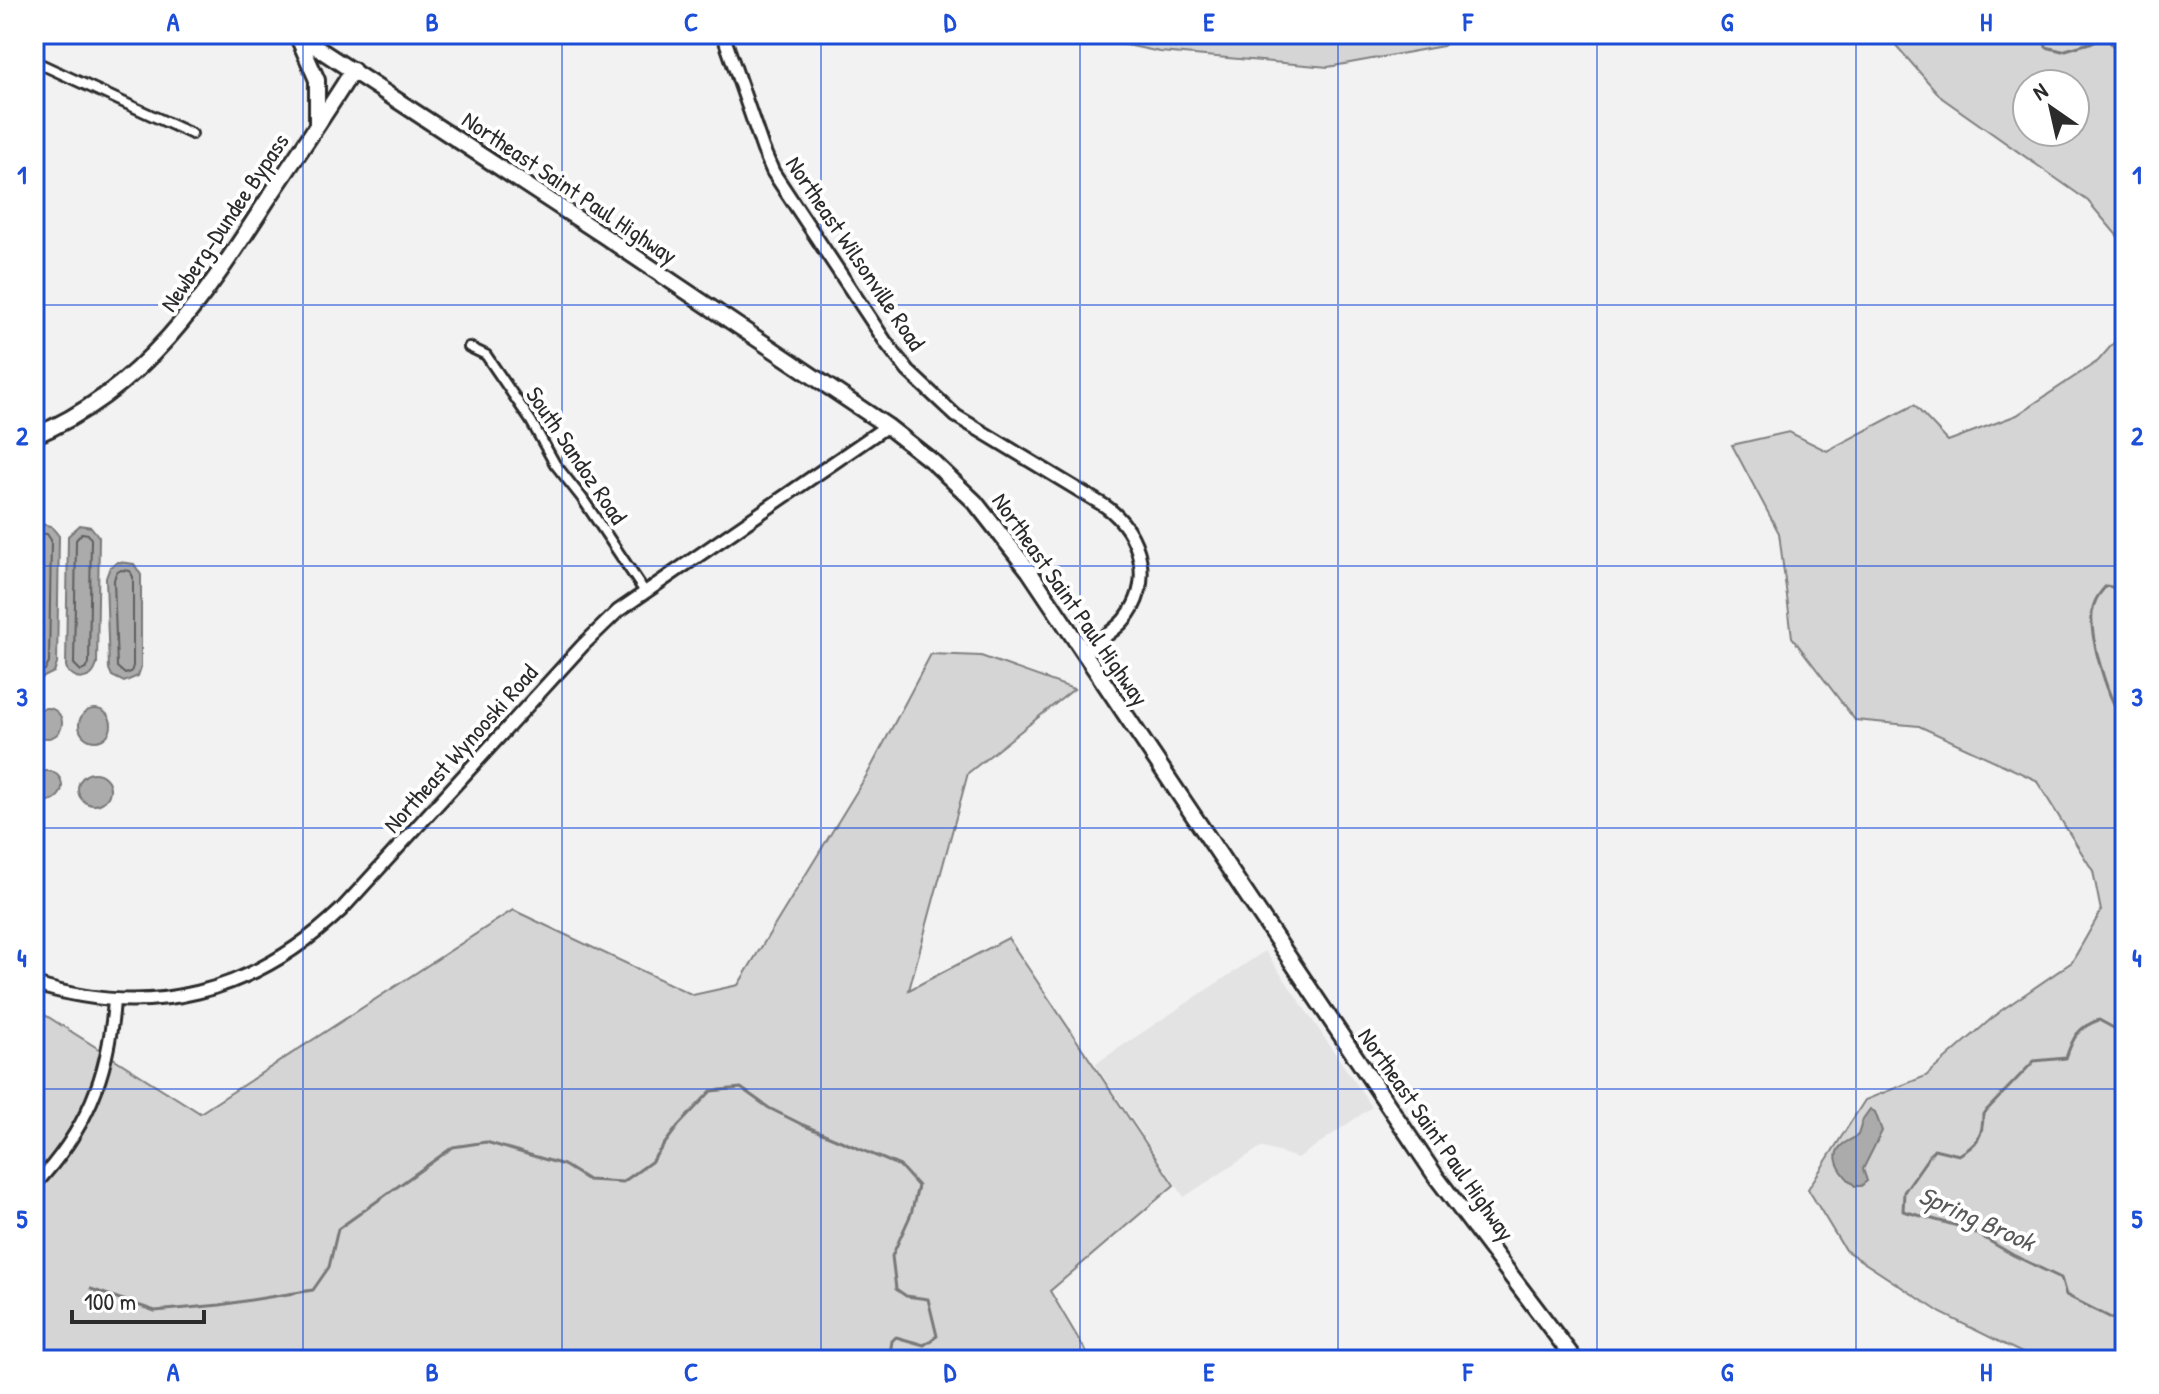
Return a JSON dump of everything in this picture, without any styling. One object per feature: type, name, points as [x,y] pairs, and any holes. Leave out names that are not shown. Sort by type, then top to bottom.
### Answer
[{"type":"highway","name":"Northeast Saint Paul Highway","points":[[296,34],[887,426],[933,462],[986,514],[1023,562],[1437,1178],[1575,1360]]},
{"type":"highway","points":[[296,34],[317,80],[317,125]]},
{"type":"highway","name":"Newberg-Dundee Bypass","points":[[34,436],[75,415],[106,394],[176,332],[223,269],[353,70]]},
{"type":"main road","name":"Northeast Wilsonville Road","points":[[723,34],[773,172],[901,362],[956,416],[1105,506],[1131,534],[1141,563],[1140,590],[1136,602],[1123,621],[1083,651]]},
{"type":"main road","name":"Northeast Wynooski Road","points":[[34,984],[64,993],[114,1000],[149,1000],[215,988],[270,965],[296,949],[341,910],[583,645],[618,611],[887,426]]},
{"type":"street","points":[[34,61],[192,134]]},
{"type":"street","name":"South Sandoz Road","points":[[469,347],[486,355],[531,421],[555,464],[582,498],[645,592]]},
{"type":"street","points":[[34,1186],[56,1162],[86,1117],[112,1035],[114,1000]]},
{"type":"shaded area","points":[[1074,34],[1460,34],[1443,46],[1328,67],[1160,52]]},
{"type":"shaded area","points":[[1886,34],[2125,34],[2125,245],[2088,201],[2013,148],[2091,148],[2091,68],[2011,68],[2011,147],[1942,98]]},
{"type":"shaded area","points":[[2125,330],[2125,1360],[2036,1360],[1941,1313],[1845,1250],[1808,1189],[1865,1100],[1926,1076],[1999,1012],[2072,962],[2101,911],[2093,871],[2036,780],[1919,726],[1855,720],[1792,637],[1779,533],[1732,445],[1789,432],[1827,451],[1914,405],[1948,441],[2017,415],[2098,361]]},
{"type":"shaded area","points":[[931,654],[981,656],[1074,689],[968,773],[909,990],[1008,938],[1174,1185],[1050,1291],[1091,1360],[34,1360],[34,1008],[200,1113],[513,910],[693,995],[738,985],[868,773]]},
{"type":"shaded area","points":[[1265,951],[1372,1107],[1298,1158],[1261,1147],[1184,1197],[1095,1064]]},
{"type":"water","points":[[40,524],[51,526],[59,536],[57,664],[54,672],[40,679],[34,677],[34,527]]},
{"type":"water","points":[[80,525],[91,527],[99,537],[97,664],[92,674],[80,679],[68,672],[66,666],[68,536]]},
{"type":"water","points":[[118,562],[134,564],[141,575],[141,667],[138,676],[124,682],[112,676],[109,669],[106,578],[110,567]]},
{"type":"water","points":[[47,708],[58,712],[62,723],[58,734],[47,738],[36,734],[32,723],[36,712]]},
{"type":"water","points":[[95,709],[106,714],[111,725],[106,736],[95,741],[84,736],[79,725],[84,714]]},
{"type":"water","points":[[47,771],[58,775],[62,786],[58,797],[47,801],[36,797],[32,786],[36,775]]},
{"type":"water","points":[[94,773],[105,778],[110,789],[105,800],[94,805],[83,800],[78,789],[83,778]]},
{"type":"water","points":[[1870,1109],[1875,1112],[1882,1131],[1863,1169],[1867,1181],[1855,1186],[1839,1168],[1836,1156],[1843,1144],[1858,1135]]},
{"type":"waterway","name":"Spring Brook","points":[[2044,34],[2046,47],[2062,51],[2107,38],[2125,61]]},
{"type":"waterway","name":"Spring Brook","points":[[2125,590],[2106,586],[2096,599],[2092,614],[2101,670],[2112,700],[2125,721]]},
{"type":"waterway","name":"Spring Brook","points":[[2125,748],[2118,763],[2125,766]]},
{"type":"waterway","name":"Spring Brook","points":[[2125,1056],[2121,1032],[2099,1020],[2077,1034],[2066,1058],[2034,1061],[1983,1114],[1980,1134],[1971,1147],[1959,1155],[1934,1149],[1904,1192],[1903,1211],[1969,1229],[2061,1278],[2066,1295],[2125,1325]]},
{"type":"waterway","name":"Spring Brook","points":[[2125,1072],[2125,1084]]},
{"type":"waterway","points":[[91,1289],[155,1311],[220,1305],[313,1290],[329,1267],[338,1229],[453,1147],[486,1142],[564,1165],[588,1180],[623,1182],[651,1162],[678,1126],[711,1091],[741,1088],[769,1108],[803,1125],[900,1166],[918,1186],[911,1214],[892,1256],[896,1289],[906,1296],[928,1299],[937,1336],[924,1345],[896,1337],[892,1341],[889,1360]]}]
